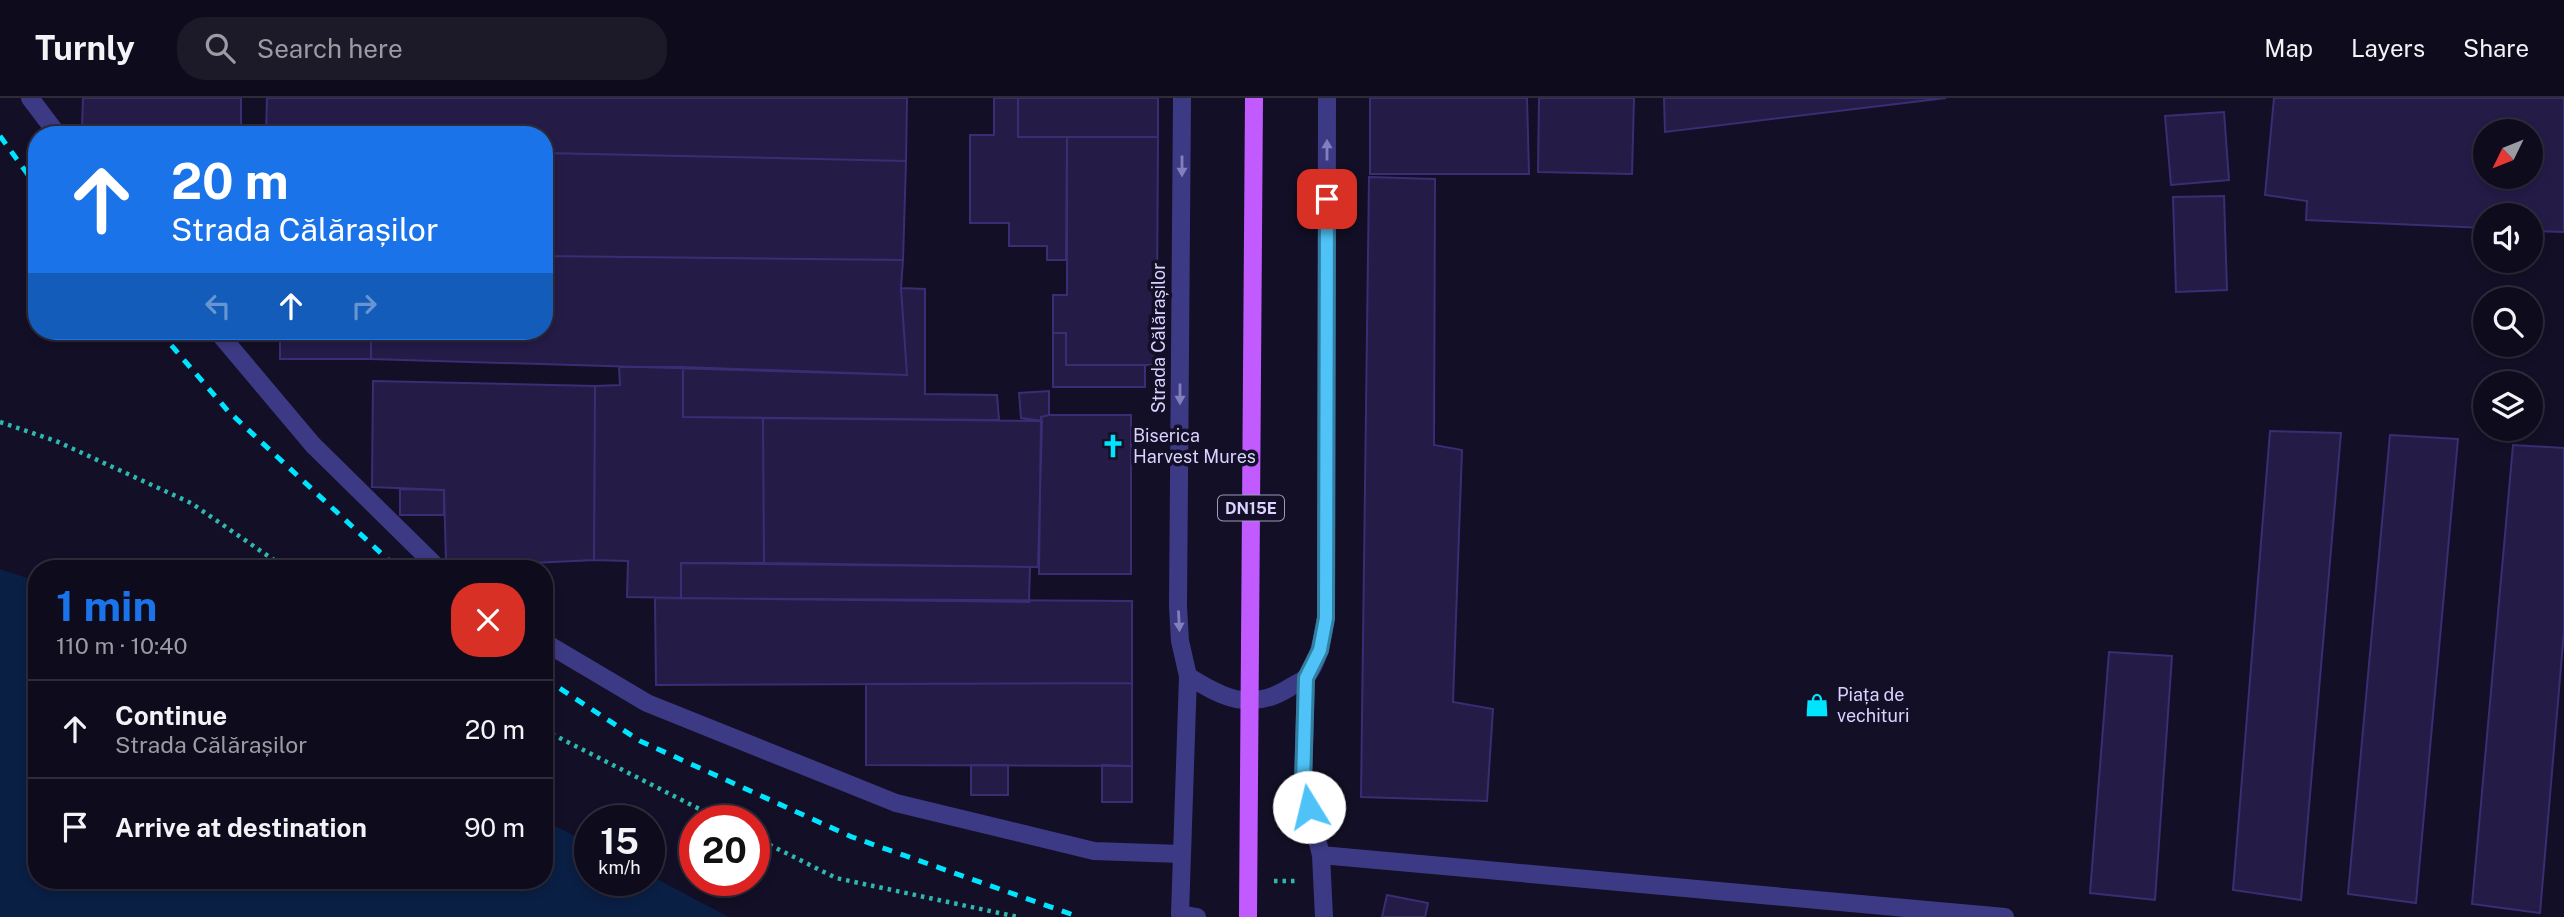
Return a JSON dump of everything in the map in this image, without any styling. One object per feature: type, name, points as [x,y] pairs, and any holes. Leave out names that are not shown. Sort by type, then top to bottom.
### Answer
[{"type":"main road","name":"DN15E","points":[[1248,917],[1254,98]]},
{"type":"street","points":[[30,98],[51,126]]},
{"type":"street","name":"Strada Călărașilor","points":[[1182,98],[1178,607],[1180,641],[1188,676],[1180,914],[1197,917]]},
{"type":"street","points":[[1324,917],[1321,855],[1303,783],[1306,678],[1320,650],[1326,618],[1327,98]]},
{"type":"street","points":[[225,340],[313,445],[430,560]]},
{"type":"street","points":[[553,647],[648,703],[896,803],[1094,851],[1181,854]]},
{"type":"street","points":[[1188,676],[1216,694],[1251,702],[1280,694],[1306,678]]},
{"type":"street","points":[[1321,855],[2005,917]]},
{"type":"path","points":[[0,422],[56,441],[191,503],[274,560]]},
{"type":"path","points":[[553,735],[692,805]]},
{"type":"path","points":[[770,844],[836,878],[1018,917]]},
{"type":"path","points":[[1249,881],[1305,881]]},
{"type":"water","points":[[0,569],[28,578],[28,889],[553,889],[553,825],[574,836],[574,896],[665,896],[665,883],[679,891],[679,896],[689,896],[729,917],[0,917]]},
{"type":"building","points":[[83,98],[241,98],[241,126],[82,126]]},
{"type":"building","points":[[267,98],[907,98],[906,161],[553,153],[553,126],[266,126]]},
{"type":"building","points":[[994,98],[1018,98],[1018,137],[1067,137],[1066,260],[1047,260],[1047,246],[1009,246],[1009,223],[970,223],[970,135],[994,135]]},
{"type":"building","points":[[1018,98],[1158,98],[1158,137],[1018,137]]},
{"type":"building","points":[[1370,98],[1527,98],[1529,174],[1370,174]]},
{"type":"building","points":[[1539,98],[1634,98],[1632,174],[1538,172]]},
{"type":"building","points":[[1664,98],[1946,98],[1665,132]]},
{"type":"building","points":[[2274,98],[2564,98],[2564,232],[2543,231],[2543,203],[2473,203],[2473,227],[2306,220],[2307,201],[2265,195]]},
{"type":"building","points":[[2224,112],[2229,180],[2171,185],[2165,116]]},
{"type":"building","points":[[1067,137],[1158,137],[1157,298],[1162,298],[1160,365],[1066,365],[1066,333],[1053,333],[1053,295],[1067,295]]},
{"type":"building","points":[[553,153],[906,161],[903,260],[553,256]]},
{"type":"building","points":[[1369,177],[1435,179],[1434,445],[1462,450],[1453,702],[1493,709],[1487,801],[1361,797]]},
{"type":"building","points":[[2224,196],[2227,290],[2176,292],[2173,197]]},
{"type":"building","points":[[553,256],[903,260],[901,288],[907,375],[371,359],[371,340],[553,340]]},
{"type":"building","points":[[901,288],[925,289],[925,394],[997,395],[999,420],[683,417],[683,367],[907,375]]},
{"type":"building","points":[[1053,333],[1066,333],[1066,365],[1145,365],[1145,387],[1053,387]]},
{"type":"building","points":[[280,340],[371,340],[371,359],[280,359]]},
{"type":"building","points":[[619,367],[683,367],[683,417],[763,418],[764,563],[681,563],[681,598],[627,597],[628,561],[594,560],[595,386],[620,385]]},
{"type":"building","points":[[373,381],[595,386],[594,560],[446,560],[444,490],[372,487]]},
{"type":"building","points":[[1049,391],[1049,415],[1041,417],[1042,421],[1021,418],[1019,393]]},
{"type":"building","points":[[1131,415],[1131,574],[1039,574],[1041,417]]},
{"type":"building","points":[[763,418],[1042,421],[1038,567],[764,563]]},
{"type":"building","points":[[2270,431],[2341,433],[2301,900],[2233,890]]},
{"type":"building","points":[[2390,435],[2458,439],[2416,903],[2348,894]]},
{"type":"building","points":[[2513,445],[2564,448],[2564,631],[2540,913],[2472,904]]},
{"type":"building","points":[[400,489],[444,490],[444,515],[400,515]]},
{"type":"building","points":[[681,563],[1030,567],[1029,602],[681,598]]},
{"type":"building","points":[[655,598],[1132,601],[1132,683],[656,685]]},
{"type":"building","points":[[2109,652],[2172,656],[2155,900],[2090,893]]},
{"type":"building","points":[[1132,683],[1132,766],[866,765],[866,684]]},
{"type":"building","points":[[971,765],[1008,765],[1008,795],[971,795]]},
{"type":"building","points":[[1102,765],[1132,766],[1132,802],[1102,802]]},
{"type":"building","points":[[1387,895],[1428,903],[1425,917],[1382,917]]},
{"type":"railway","points":[[0,136],[28,175]]},
{"type":"railway","points":[[167,340],[228,411],[388,560]]},
{"type":"railway","points":[[553,684],[640,741],[852,837],[1079,917]]},
{"type":"place","name":"Biserica Harvest Mures","points":[[1113,446]]},
{"type":"place","name":"Piața de vechituri","points":[[1817,705]]},
{"type":"route","points":[[1309,807],[1303,783],[1306,678],[1320,650],[1326,618],[1327,199]]}]
